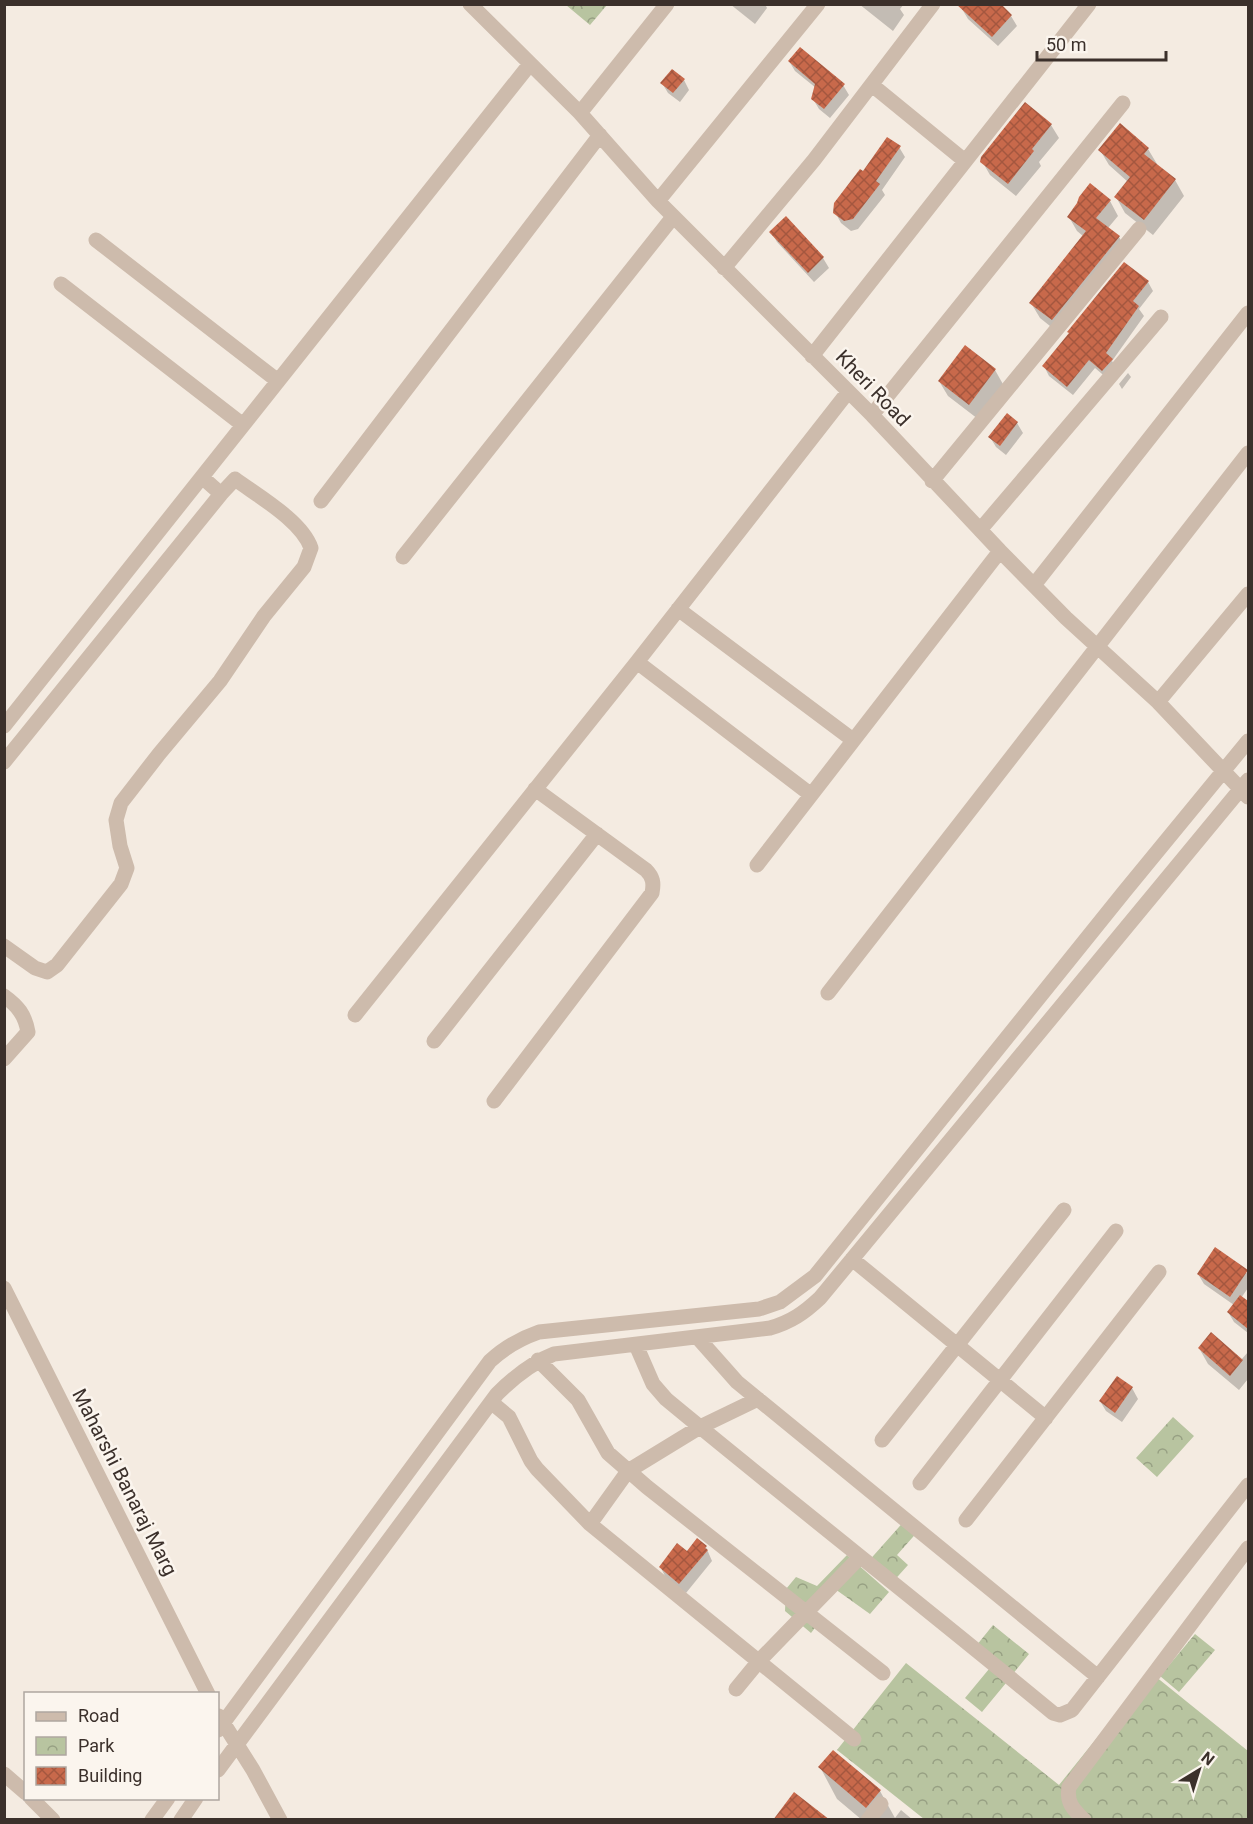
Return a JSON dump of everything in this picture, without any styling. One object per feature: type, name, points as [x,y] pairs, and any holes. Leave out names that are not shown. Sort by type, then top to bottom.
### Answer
[{"type":"street","name":"Kheri Road","points":[[470,4],[579,113],[658,201],[872,416],[1000,551],[1097,647],[1158,702],[1224,772],[1246,789]]},
{"type":"street","points":[[579,113],[667,4]]},
{"type":"street","points":[[658,201],[818,4]]},
{"type":"street","points":[[724,268],[814,160],[933,4]]},
{"type":"street","points":[[812,356],[1089,4]]},
{"type":"street","points":[[4,726],[530,64]]},
{"type":"street","points":[[872,85],[965,161]]},
{"type":"street","points":[[872,416],[1123,103]]},
{"type":"street","points":[[321,501],[600,135]]},
{"type":"street","points":[[403,557],[674,217]]},
{"type":"street","points":[[932,481],[1139,229]]},
{"type":"street","points":[[96,240],[278,381]]},
{"type":"street","points":[[61,284],[243,425]]},
{"type":"street","points":[[1034,585],[1248,313]]},
{"type":"street","points":[[980,530],[1161,317]]},
{"type":"street","points":[[355,1015],[637,662],[848,392]]},
{"type":"street","points":[[828,993],[1248,453]]},
{"type":"street","points":[[202,477],[224,491]]},
{"type":"street","points":[[4,762],[235,479],[297,525],[308,538],[312,548],[304,567],[264,616],[220,681],[121,803],[116,820],[120,846],[127,868],[121,884],[57,965],[47,972],[35,969],[4,946]]},
{"type":"street","points":[[757,865],[1000,551]]},
{"type":"street","points":[[1158,702],[1248,594]]},
{"type":"street","points":[[678,609],[853,740]]},
{"type":"street","points":[[637,662],[810,794]]},
{"type":"street","points":[[279,1820],[265,1791],[236,1744],[219,1722],[483,1370],[504,1348],[519,1339],[539,1332],[759,1309],[780,1302],[815,1276],[1248,741]]},
{"type":"street","points":[[494,1101],[652,893],[654,884],[651,875],[536,789]]},
{"type":"street","points":[[219,1769],[490,1402],[518,1373],[538,1360],[554,1354],[770,1328],[787,1323],[804,1313],[852,1259],[1246,789]]},
{"type":"street","points":[[434,1041],[597,834]]},
{"type":"street","points":[[4,996],[16,1005],[26,1018],[28,1032],[4,1059]]},
{"type":"street","points":[[882,1440],[1064,1210]]},
{"type":"street","points":[[920,1483],[1116,1231]]},
{"type":"street","points":[[852,1259],[1046,1418]]},
{"type":"street","points":[[966,1520],[1160,1272]]},
{"type":"street","name":"Maharshi Banaraj Marg","points":[[4,1288],[207,1692]]},
{"type":"street","points":[[698,1338],[737,1382],[1098,1677]]},
{"type":"street","points":[[636,1345],[653,1384],[666,1399],[1053,1713],[1060,1715],[1072,1710],[1248,1485]]},
{"type":"street","points":[[538,1360],[578,1400],[608,1453],[883,1673]]},
{"type":"street","points":[[590,1524],[628,1471],[700,1427],[758,1399]]},
{"type":"street","points":[[490,1402],[509,1417],[537,1469],[590,1524],[854,1739]]},
{"type":"street","points":[[1084,1820],[1069,1803],[1069,1787],[1248,1548]]},
{"type":"street","points":[[736,1689],[759,1661],[860,1557]]},
{"type":"street","points":[[4,1774],[24,1791]]},
{"type":"street","points":[[33,1800],[53,1820]]},
{"type":"street","points":[[152,1820],[167,1800]]},
{"type":"street","points":[[181,1820],[195,1800]]},
{"type":"street","points":[[868,1820],[881,1804]]},
{"type":"green space","points":[[566,5],[607,5],[590,25]]},
{"type":"green space","points":[[1173,1417],[1194,1436],[1157,1477],[1136,1458]]},
{"type":"green space","points":[[907,1518],[920,1529],[897,1555],[908,1565],[890,1585],[866,1564]]},
{"type":"green space","points":[[847,1555],[889,1592],[870,1614],[828,1584],[800,1608],[818,1624],[811,1633],[785,1611],[786,1589],[796,1577],[817,1586]]},
{"type":"green space","points":[[993,1625],[1029,1654],[1008,1680],[972,1651]]},
{"type":"green space","points":[[1195,1634],[1215,1650],[1179,1692],[1160,1676]]},
{"type":"green space","points":[[906,1663],[1059,1785],[1150,1672],[1248,1751],[1248,1819],[924,1819],[837,1750]]},
{"type":"green space","points":[[989,1669],[1006,1683],[982,1712],[965,1698]]},
{"type":"building","points":[[956,4],[1001,4],[1012,15],[992,37]]},
{"type":"building","points":[[800,47],[845,84],[824,109],[811,99],[815,84],[788,61]]},
{"type":"building","points":[[672,69],[685,79],[673,93],[660,83]]},
{"type":"building","points":[[1025,102],[1052,124],[1008,184],[980,162],[981,157]]},
{"type":"building","points":[[1120,123],[1149,148],[1144,154],[1176,179],[1144,220],[1114,197],[1130,177],[1098,150]]},
{"type":"building","points":[[887,137],[901,146],[876,181],[880,184],[853,219],[844,221],[833,213],[834,203],[860,169],[863,171]]},
{"type":"building","points":[[1090,183],[1111,200],[1096,218],[1120,236],[1052,320],[1029,303],[1086,231],[1067,217]]},
{"type":"building","points":[[786,216],[824,257],[808,273],[769,232]]},
{"type":"building","points":[[1124,262],[1149,281],[1133,301],[1139,306],[1106,353],[1113,359],[1102,371],[1089,360],[1067,387],[1042,366]]},
{"type":"building","points":[[965,345],[996,369],[969,405],[938,381]]},
{"type":"building","points":[[1007,413],[1018,422],[1000,446],[988,437]]},
{"type":"building","points":[[1215,1247],[1248,1270],[1230,1297],[1197,1274]]},
{"type":"building","points":[[1240,1295],[1248,1301],[1248,1329],[1227,1312]]},
{"type":"building","points":[[1211,1332],[1243,1360],[1230,1376],[1198,1348]]},
{"type":"building","points":[[1117,1376],[1133,1387],[1115,1413],[1099,1401]]},
{"type":"building","points":[[697,1538],[707,1546],[705,1548],[708,1550],[679,1584],[659,1567],[677,1543],[687,1551]]},
{"type":"building","points":[[833,1750],[881,1790],[866,1808],[818,1767]]},
{"type":"building","points":[[794,1792],[830,1820],[773,1820]]}]
